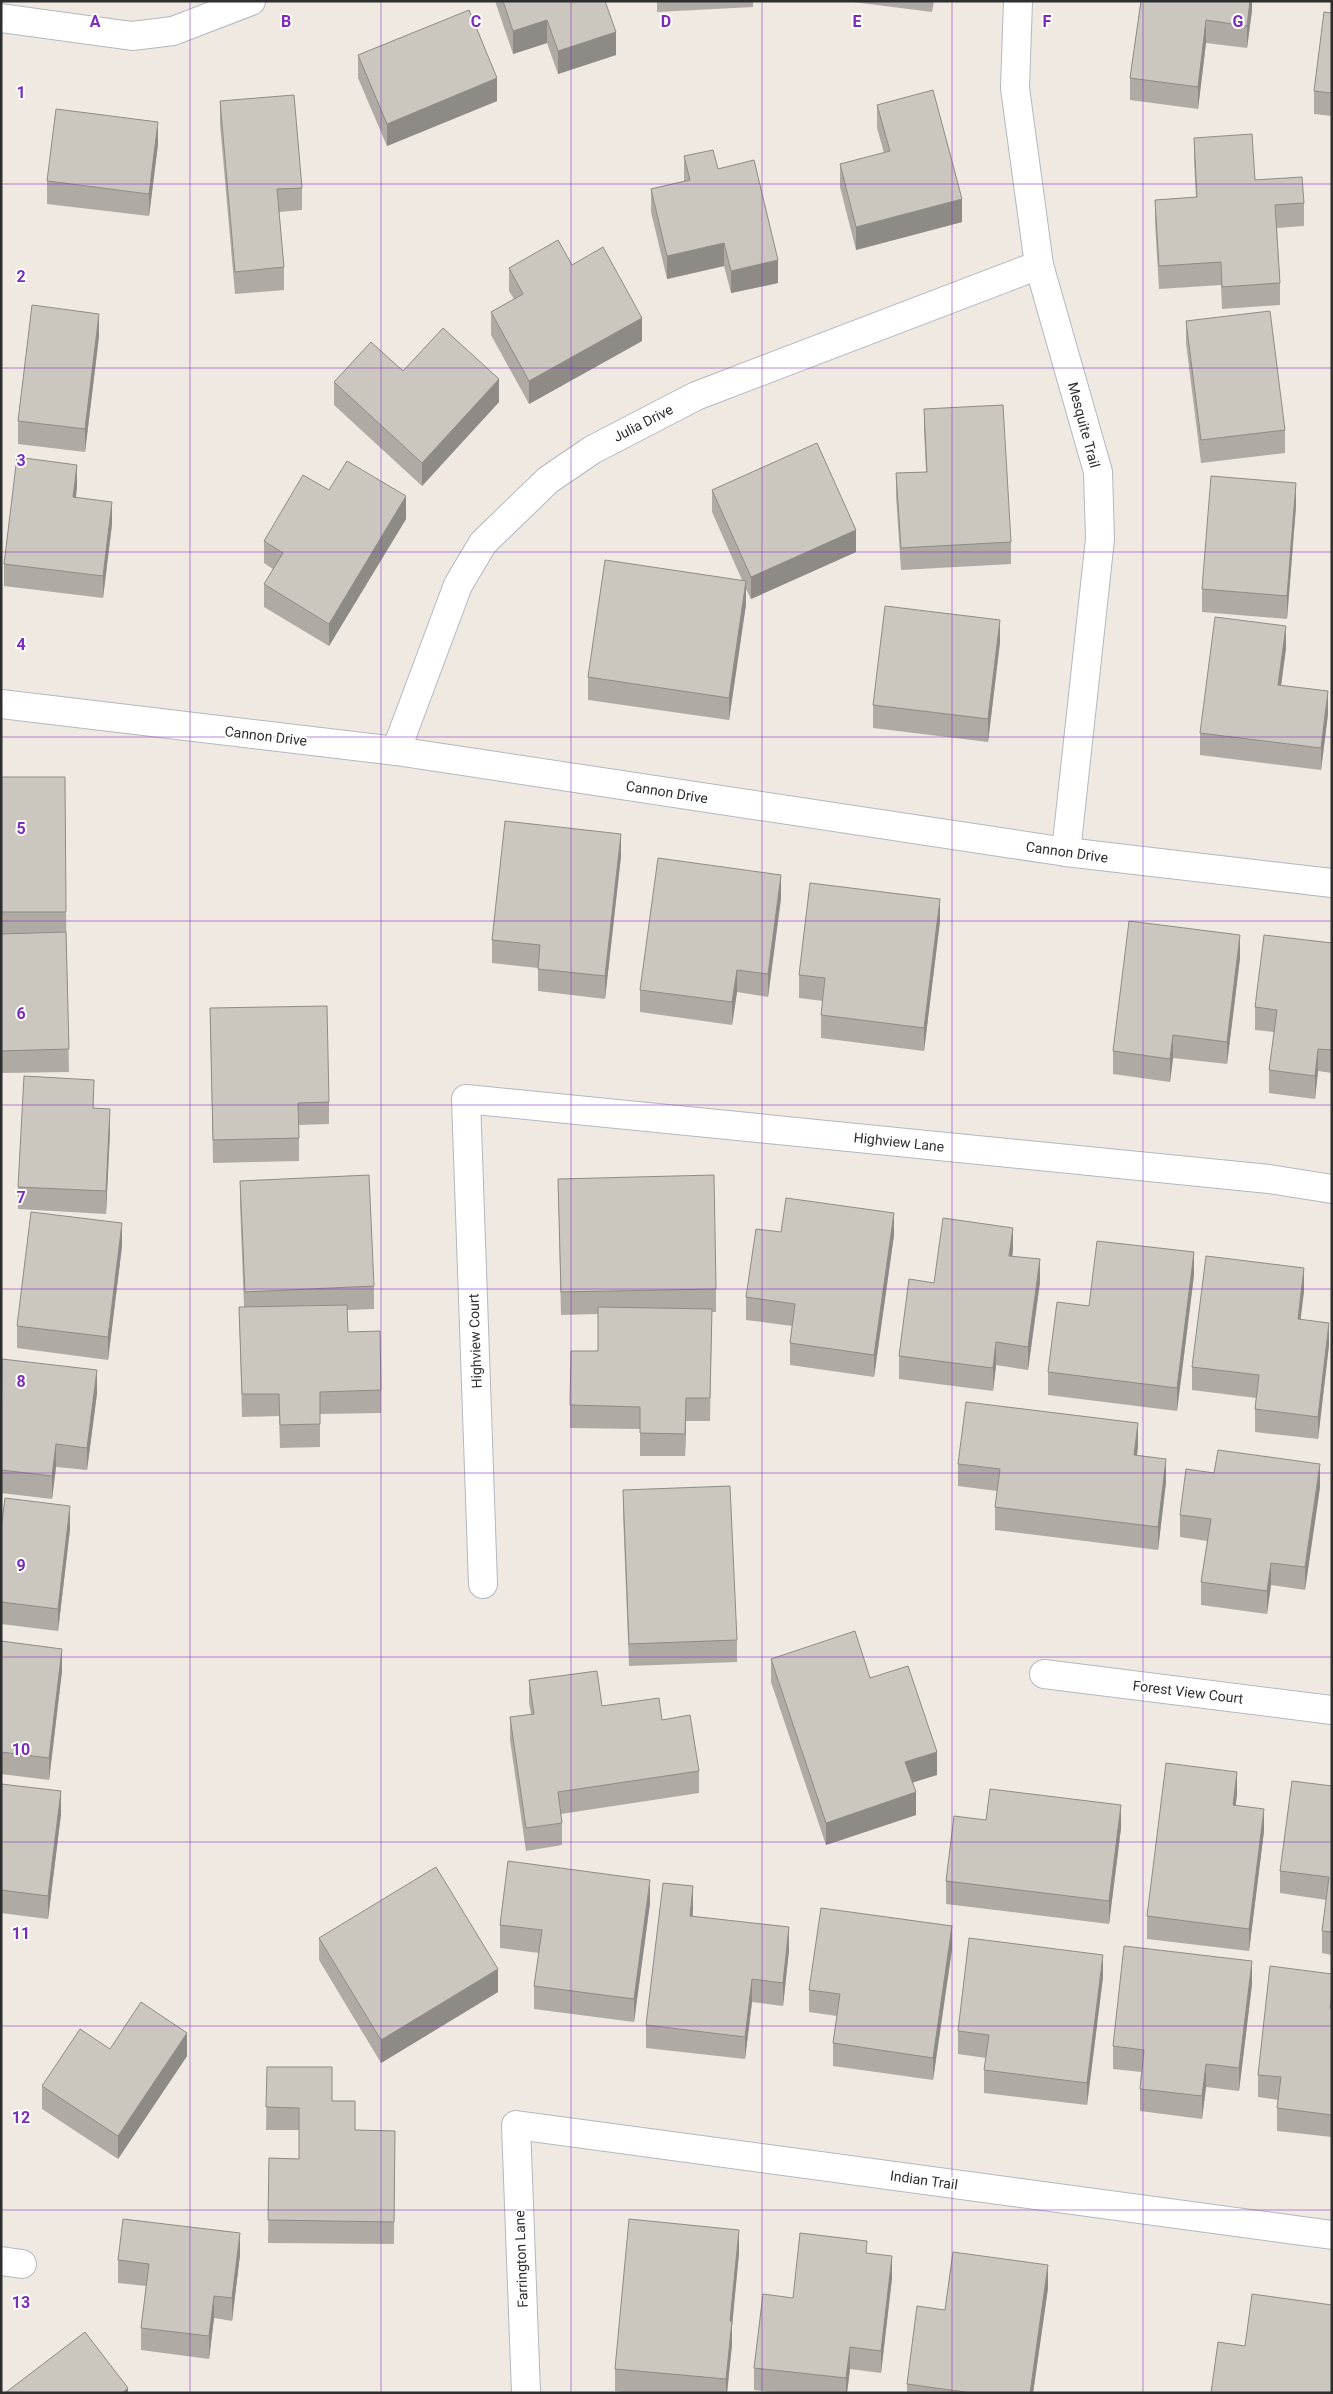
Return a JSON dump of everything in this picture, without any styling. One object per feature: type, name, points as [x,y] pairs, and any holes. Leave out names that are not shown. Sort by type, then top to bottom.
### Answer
[{"type":"street","points":[[1,18],[132,36],[173,31],[251,1]]},
{"type":"street","name":"Mesquite Trail","points":[[1018,1],[1015,88],[1039,264],[1098,472],[1100,539],[1066,852]]},
{"type":"street","name":"Julia Drive","points":[[396,751],[458,585],[484,543],[548,480],[592,450],[696,396],[1039,264]]},
{"type":"street","name":"Cannon Drive","points":[[1,704],[396,751],[1066,852],[1332,883]]},
{"type":"street","name":"Highview Lane","points":[[466,1099],[1269,1179],[1332,1189]]},
{"type":"street","name":"Highview Court","points":[[466,1099],[483,1584]]},
{"type":"street","name":"Forest View Court","points":[[1044,1674],[1332,1710]]},
{"type":"street","name":"Indian Trail","points":[[516,2125],[1332,2235]]},
{"type":"street","name":"Farrington Lane","points":[[516,2125],[526,2393]]},
{"type":"building","points":[[503,1],[605,1],[616,32],[558,51],[547,20],[513,31]]},
{"type":"building","points":[[1141,1],[1250,1],[1247,26],[1206,20],[1198,87],[1130,78]]},
{"type":"building","points":[[469,10],[497,78],[387,124],[358,55]]},
{"type":"building","points":[[1324,12],[1332,13],[1332,93],[1314,91]]},
{"type":"building","points":[[933,90],[962,199],[856,227],[840,164],[890,151],[877,105]]},
{"type":"building","points":[[294,95],[302,188],[277,189],[284,267],[235,272],[220,101]]},
{"type":"building","points":[[56,109],[158,122],[149,194],[47,181]]},
{"type":"building","points":[[1252,134],[1255,180],[1302,177],[1304,203],[1275,205],[1280,283],[1222,287],[1221,262],[1159,266],[1155,200],[1197,197],[1194,138]]},
{"type":"building","points":[[713,150],[718,169],[754,160],[778,260],[731,271],[724,243],[667,256],[651,189],[690,180],[684,156]]},
{"type":"building","points":[[558,240],[572,265],[603,247],[642,318],[529,381],[491,312],[523,294],[509,268]]},
{"type":"building","points":[[32,305],[99,314],[85,429],[18,421]]},
{"type":"building","points":[[1270,311],[1285,430],[1201,440],[1186,321]]},
{"type":"building","points":[[443,328],[499,379],[422,463],[334,382],[371,342],[403,371]]},
{"type":"building","points":[[1003,405],[1011,542],[901,548],[896,473],[927,472],[924,409]]},
{"type":"building","points":[[817,443],[856,530],[751,577],[712,490]]},
{"type":"building","points":[[17,457],[77,465],[73,497],[112,502],[103,576],[4,564]]},
{"type":"building","points":[[347,461],[406,496],[329,624],[264,584],[283,553],[264,541],[303,475],[329,490]]},
{"type":"building","points":[[1211,476],[1296,483],[1287,596],[1202,589]]},
{"type":"building","points":[[605,560],[746,581],[729,698],[588,677]]},
{"type":"building","points":[[885,606],[1000,620],[988,719],[873,705]]},
{"type":"building","points":[[1215,617],[1286,626],[1278,685],[1328,691],[1321,748],[1200,733]]},
{"type":"building","points":[[1,777],[65,777],[66,912],[1,912]]},
{"type":"building","points":[[505,821],[621,834],[605,976],[538,969],[540,945],[492,940]]},
{"type":"building","points":[[658,858],[781,875],[768,974],[737,970],[732,1002],[640,990]]},
{"type":"building","points":[[810,883],[940,899],[924,1028],[821,1015],[825,978],[799,975]]},
{"type":"building","points":[[1129,921],[1240,935],[1227,1042],[1173,1035],[1170,1059],[1113,1051]]},
{"type":"building","points":[[66,932],[69,1049],[1,1051],[1,934]]},
{"type":"building","points":[[1264,935],[1332,943],[1332,1050],[1318,1049],[1315,1076],[1269,1070],[1277,1010],[1255,1007]]},
{"type":"building","points":[[327,1006],[329,1102],[298,1103],[299,1138],[213,1140],[210,1008]]},
{"type":"building","points":[[24,1076],[94,1080],[93,1108],[110,1109],[106,1191],[18,1187]]},
{"type":"building","points":[[369,1175],[374,1286],[245,1292],[240,1181]]},
{"type":"building","points":[[714,1175],[716,1289],[561,1292],[558,1179]]},
{"type":"building","points":[[786,1198],[894,1213],[874,1355],[790,1343],[795,1304],[746,1297],[756,1229],[781,1232]]},
{"type":"building","points":[[31,1212],[122,1223],[108,1337],[17,1326]]},
{"type":"building","points":[[943,1218],[1013,1228],[1009,1256],[1040,1259],[1028,1347],[996,1342],[993,1368],[899,1356],[909,1279],[934,1283]]},
{"type":"building","points":[[1097,1241],[1194,1252],[1177,1388],[1048,1372],[1057,1302],[1089,1306]]},
{"type":"building","points":[[1206,1256],[1304,1268],[1298,1319],[1329,1323],[1318,1417],[1255,1409],[1259,1375],[1192,1367]]},
{"type":"building","points":[[347,1305],[348,1332],[380,1331],[381,1390],[320,1392],[320,1424],[280,1425],[279,1394],[242,1394],[239,1307]]},
{"type":"building","points":[[598,1307],[712,1309],[710,1398],[686,1398],[685,1434],[640,1433],[640,1407],[570,1405],[571,1351],[598,1351]]},
{"type":"building","points":[[2,1359],[97,1370],[87,1448],[56,1444],[52,1476],[1,1470]]},
{"type":"building","points":[[966,1402],[1138,1423],[1134,1455],[1166,1459],[1158,1527],[995,1507],[1000,1469],[958,1464]]},
{"type":"building","points":[[1218,1450],[1320,1464],[1305,1567],[1271,1563],[1267,1591],[1201,1582],[1211,1519],[1180,1515],[1186,1469],[1214,1473]]},
{"type":"building","points":[[730,1486],[737,1640],[629,1644],[623,1490]]},
{"type":"building","points":[[5,1498],[70,1506],[58,1609],[1,1602],[1,1530]]},
{"type":"building","points":[[855,1631],[870,1678],[908,1666],[937,1752],[905,1762],[916,1792],[826,1823],[771,1659]]},
{"type":"building","points":[[1,1641],[62,1649],[49,1758],[1,1752]]},
{"type":"building","points":[[597,1671],[602,1706],[659,1698],[662,1720],[690,1715],[699,1771],[558,1792],[562,1823],[526,1828],[510,1717],[534,1714],[529,1680]]},
{"type":"building","points":[[1166,1763],[1237,1772],[1233,1805],[1264,1809],[1249,1929],[1147,1916]]},
{"type":"building","points":[[1292,1781],[1332,1786],[1332,1932],[1322,1931],[1329,1877],[1280,1871]]},
{"type":"building","points":[[1,1784],[61,1791],[48,1896],[1,1890]]},
{"type":"building","points":[[990,1789],[1121,1805],[1109,1901],[946,1881],[954,1816],[986,1820]]},
{"type":"building","points":[[508,1861],[650,1880],[634,1999],[534,1986],[542,1930],[500,1925]]},
{"type":"building","points":[[436,1867],[498,1969],[381,2040],[319,1938]]},
{"type":"building","points":[[663,1883],[693,1886],[690,1916],[789,1927],[783,1983],[752,1979],[745,2037],[646,2025]]},
{"type":"building","points":[[821,1908],[952,1926],[933,2058],[833,2043],[840,1994],[809,1990]]},
{"type":"building","points":[[969,1938],[1103,1955],[1087,2083],[984,2070],[989,2035],[958,2031]]},
{"type":"building","points":[[1124,1946],[1252,1961],[1239,2068],[1206,2064],[1202,2096],[1140,2089],[1144,2050],[1113,2046]]},
{"type":"building","points":[[1270,1966],[1332,1974],[1330,2008],[1332,2008],[1332,2115],[1277,2108],[1281,2077],[1258,2075]]},
{"type":"building","points":[[141,2002],[187,2033],[118,2136],[42,2086],[80,2029],[110,2049]]},
{"type":"building","points":[[267,2067],[332,2067],[332,2101],[355,2101],[355,2130],[395,2131],[394,2222],[268,2220],[269,2158],[299,2159],[299,2108],[266,2107]]},
{"type":"building","points":[[123,2219],[240,2233],[232,2298],[214,2296],[209,2336],[141,2328],[149,2264],[118,2260]]},
{"type":"building","points":[[629,2219],[739,2230],[726,2379],[615,2369]]},
{"type":"building","points":[[800,2233],[867,2241],[866,2253],[892,2256],[881,2351],[850,2347],[846,2378],[754,2368],[763,2294],[793,2298]]},
{"type":"building","points":[[953,2252],[1048,2265],[1030,2393],[972,2393],[907,2384],[917,2306],[945,2310]]},
{"type":"building","points":[[1252,2294],[1332,2305],[1332,2393],[1211,2393],[1218,2342],[1245,2346]]},
{"type":"building","points":[[85,2332],[128,2388],[122,2393],[5,2393]]}]
